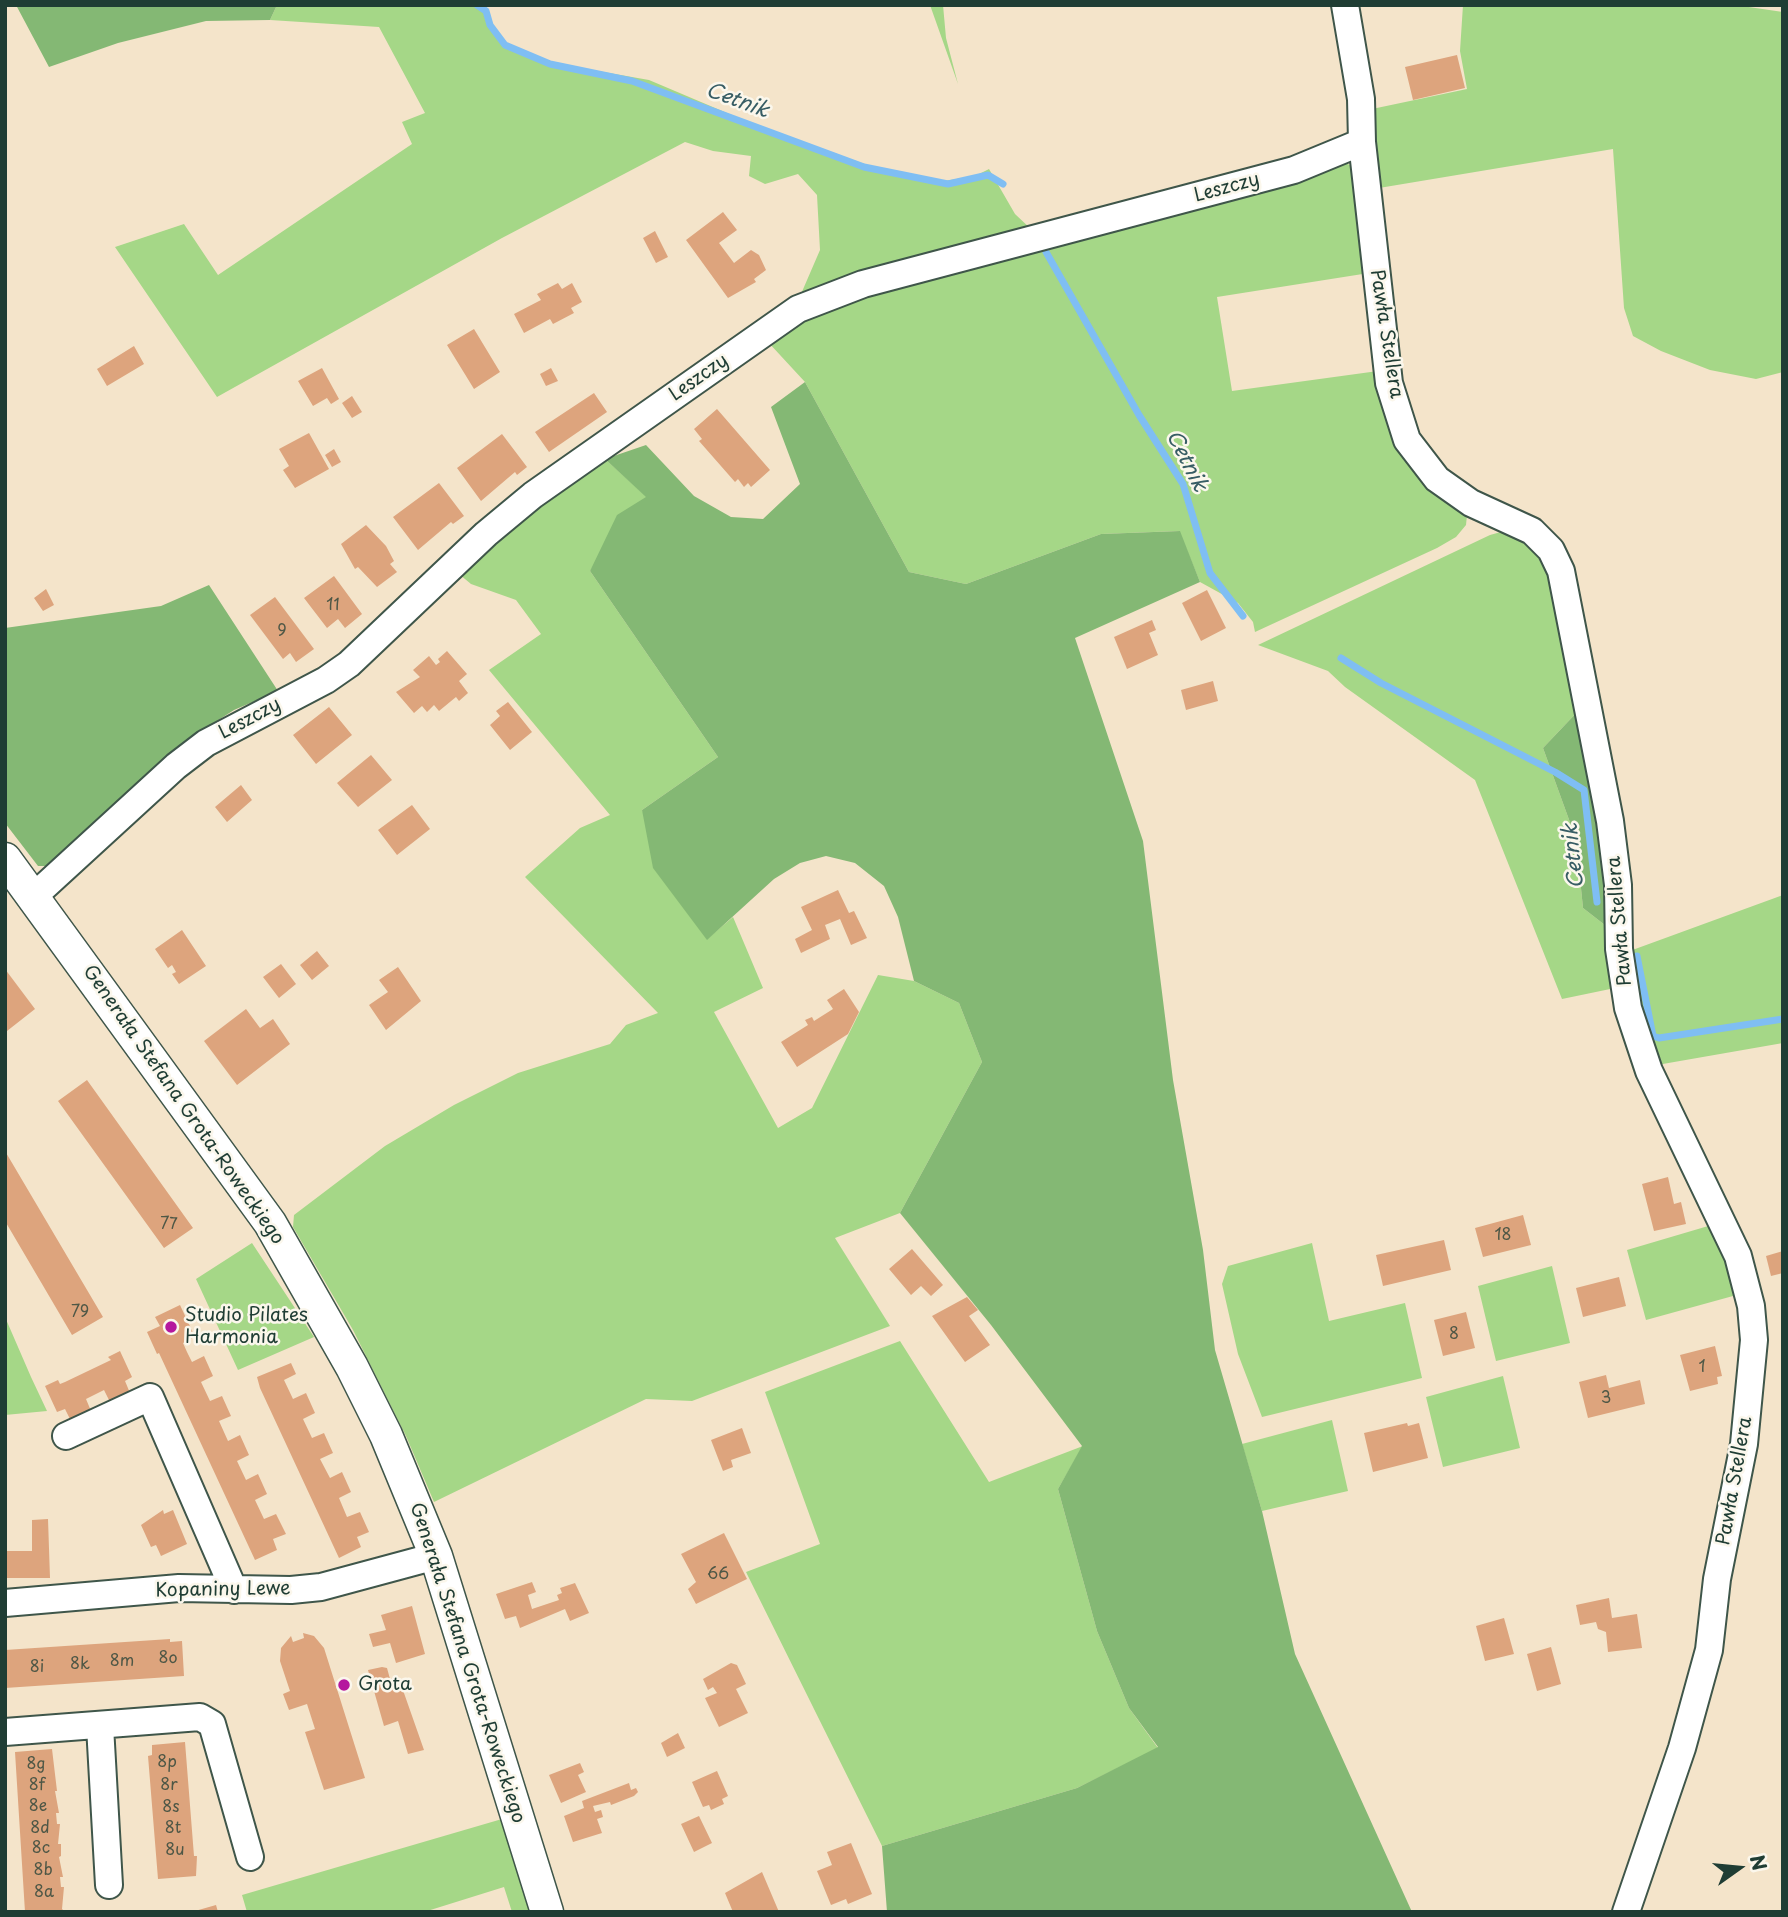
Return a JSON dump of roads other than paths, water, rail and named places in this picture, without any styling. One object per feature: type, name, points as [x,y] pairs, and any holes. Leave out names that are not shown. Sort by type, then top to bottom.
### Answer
[{"type":"street","points":[[1345,5],[1361,99],[1362,142]]},
{"type":"street","name":"Leszczy","points":[[33,897],[176,766],[206,743],[326,680],[349,664],[486,534],[533,495],[798,309],[863,285],[1294,170],[1362,142]]},
{"type":"street","name":"Pawła Stellera","points":[[1362,142],[1389,383],[1407,440],[1437,479],[1471,503],[1532,531],[1551,550],[1562,571],[1610,821],[1618,885],[1619,949],[1628,1008],[1649,1071],[1738,1256],[1751,1306],[1754,1340],[1744,1444],[1717,1579],[1709,1650],[1682,1748],[1626,1912]]},
{"type":"street","name":"Generała Stefana Grota-Roweckiego","points":[[5,859],[270,1223],[312,1295],[386,1435],[436,1556],[547,1912]]},
{"type":"street","points":[[65,1436],[150,1397],[234,1590]]},
{"type":"street","name":"Kopaniny Lewe","points":[[5,1603],[179,1588],[234,1590],[321,1587],[436,1556]]},
{"type":"street","points":[[5,1732],[200,1717],[212,1724],[250,1857]]},
{"type":"street","points":[[100,1726],[109,1885]]},
{"type":"waterway","name":"Cetnik","points":[[477,5],[486,11],[490,25],[505,45],[550,64],[632,81],[864,167],[948,184],[988,175],[1003,184]]},
{"type":"waterway","name":"Cetnik","points":[[1046,252],[1139,415],[1183,484],[1210,573],[1243,616]]},
{"type":"waterway","name":"Cetnik","points":[[1341,658],[1381,683],[1555,772],[1584,790],[1597,902]]},
{"type":"waterway","name":"Cetnik","points":[[1637,956],[1653,1036],[1659,1038],[1783,1019]]},
{"type":"place","name":"Studio Pilates Harmonia","points":[[171,1327]]},
{"type":"place","name":"Grota","points":[[344,1685]]}]
